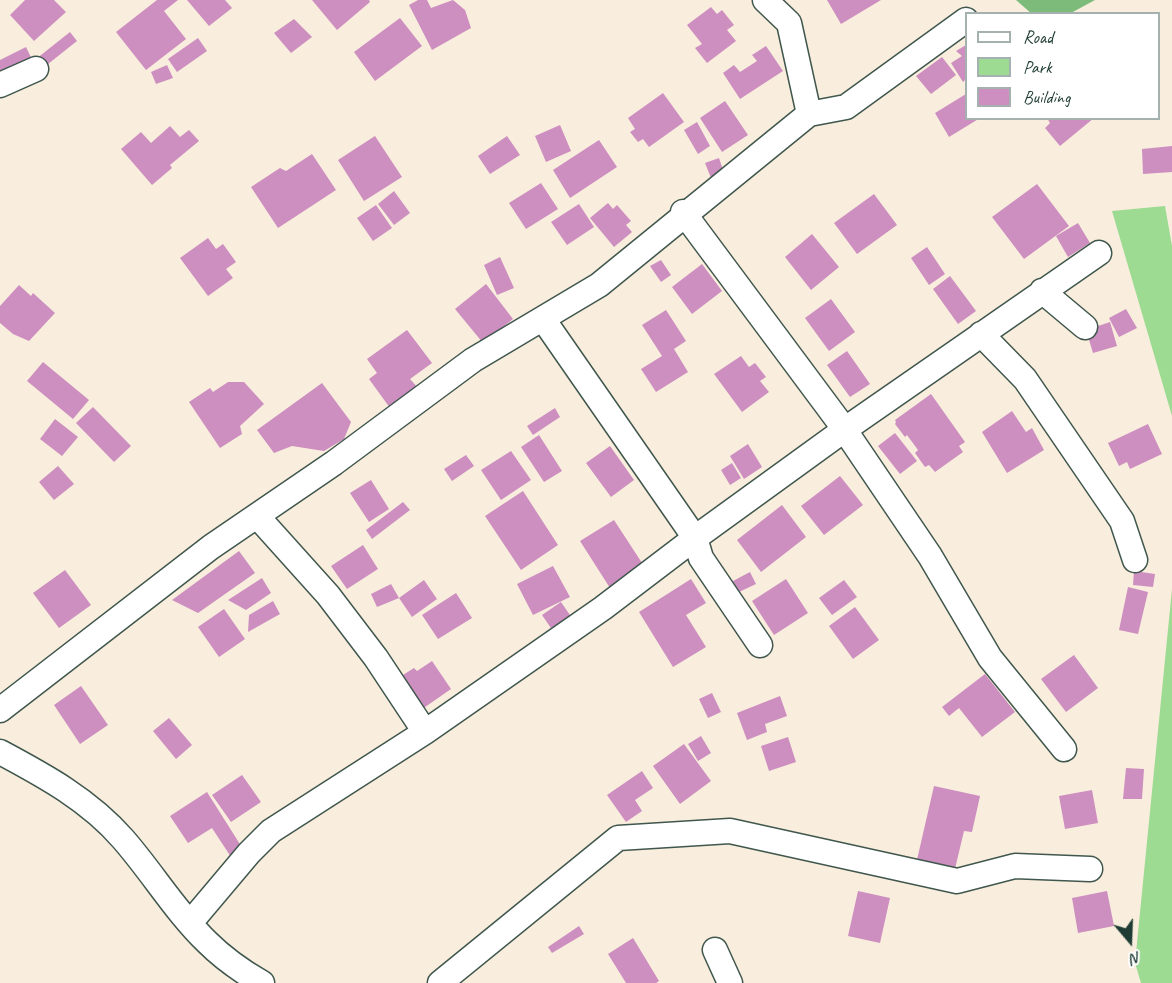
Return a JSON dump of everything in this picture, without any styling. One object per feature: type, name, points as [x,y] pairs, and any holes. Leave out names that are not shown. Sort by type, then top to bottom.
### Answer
[{"type":"street","points":[[765,0],[789,23],[809,114]]},
{"type":"street","points":[[0,710],[211,547],[334,463],[473,360],[599,285],[684,213],[809,114],[846,107],[965,21]]},
{"type":"street","points":[[0,85],[36,69]]},
{"type":"street","points":[[684,213],[844,430],[930,556],[990,658],[1064,748]]},
{"type":"street","points":[[190,923],[270,831],[425,732],[603,608],[844,430],[1099,252]]},
{"type":"street","points":[[1042,291],[1085,327]]},
{"type":"street","points":[[543,319],[695,538],[701,558],[760,645]]},
{"type":"street","points":[[981,334],[1025,379],[1122,521],[1135,560]]},
{"type":"street","points":[[257,516],[335,604],[376,658],[425,732]]},
{"type":"street","points":[[0,752],[47,777],[85,802],[123,838],[208,943],[262,983]]},
{"type":"street","points":[[440,983],[618,838],[730,831],[957,881],[1016,866],[1090,870]]},
{"type":"street","points":[[715,950],[730,983]]},
{"type":"green space","points":[[1016,0],[1095,0],[1073,12],[1030,12]]},
{"type":"green space","points":[[1165,206],[1172,246],[1172,416],[1112,211]]},
{"type":"green space","points":[[1172,589],[1172,983],[1141,983],[1135,963]]},
{"type":"building","points":[[25,0],[54,0],[66,12],[34,41],[10,15]]},
{"type":"building","points":[[157,0],[178,0],[164,11],[186,39],[146,70],[116,32]]},
{"type":"building","points":[[187,0],[225,0],[232,8],[209,26]]},
{"type":"building","points":[[312,0],[369,0],[370,2],[337,30]]},
{"type":"building","points":[[418,0],[427,0],[431,8],[453,0],[465,10],[471,28],[432,50],[409,5]]},
{"type":"building","points":[[827,0],[881,0],[841,24]]},
{"type":"building","points":[[711,7],[717,14],[722,10],[734,25],[727,30],[736,41],[707,63],[695,48],[702,44],[687,25]]},
{"type":"building","points":[[400,18],[422,46],[375,81],[354,52]]},
{"type":"building","points":[[294,19],[312,37],[291,53],[274,33]]},
{"type":"building","points":[[70,32],[77,41],[43,68],[36,59]]},
{"type":"building","points":[[198,38],[207,51],[177,72],[168,59]]},
{"type":"building","points":[[766,46],[783,71],[740,99],[723,73],[734,65],[740,72],[757,61],[752,55]]},
{"type":"building","points":[[965,46],[965,80],[963,82],[951,63],[962,56],[956,51]]},
{"type":"building","points":[[26,47],[38,72],[0,77],[0,60]]},
{"type":"building","points":[[942,57],[956,75],[931,94],[916,76]]},
{"type":"building","points":[[167,65],[173,78],[156,84],[151,72]]},
{"type":"building","points":[[663,93],[684,122],[649,147],[643,139],[638,142],[630,132],[635,129],[628,118]]},
{"type":"building","points":[[965,95],[965,120],[977,120],[949,137],[935,113]]},
{"type":"building","points":[[725,101],[748,135],[722,152],[700,118]]},
{"type":"building","points":[[1048,120],[1092,120],[1060,146],[1045,128],[1050,123]]},
{"type":"building","points":[[697,122],[710,146],[698,154],[684,130]]},
{"type":"building","points":[[560,125],[571,151],[546,162],[535,136]]},
{"type":"building","points":[[170,126],[180,137],[189,130],[199,141],[170,165],[172,168],[152,185],[121,149],[141,132],[151,143]]},
{"type":"building","points":[[375,136],[402,177],[364,201],[338,160]]},
{"type":"building","points":[[507,136],[520,155],[490,174],[478,156]]},
{"type":"building","points":[[599,140],[617,167],[570,198],[553,170]]},
{"type":"building","points":[[1172,146],[1172,172],[1143,174],[1142,149]]},
{"type":"building","points":[[312,154],[336,190],[278,228],[251,187],[280,168],[286,171]]},
{"type":"building","points":[[719,158],[724,173],[711,178],[705,163]]},
{"type":"building","points":[[541,183],[558,209],[526,229],[509,203]]},
{"type":"building","points":[[1037,184],[1069,226],[1024,259],[992,217]]},
{"type":"building","points":[[394,191],[410,213],[394,225],[378,204]]},
{"type":"building","points":[[874,194],[897,225],[857,254],[834,223]]},
{"type":"building","points":[[608,203],[613,209],[617,205],[631,221],[626,225],[632,232],[614,247],[590,218]]},
{"type":"building","points":[[579,204],[594,227],[567,245],[551,222]]},
{"type":"building","points":[[376,205],[392,228],[373,241],[357,218]]},
{"type":"building","points":[[1078,223],[1090,243],[1068,257],[1056,236]]},
{"type":"building","points":[[812,234],[839,267],[811,290],[785,257]]},
{"type":"building","points":[[208,238],[216,249],[223,244],[236,262],[226,269],[233,278],[208,296],[180,258]]},
{"type":"building","points":[[927,247],[945,274],[929,285],[911,258]]},
{"type":"building","points":[[500,257],[514,288],[497,295],[484,265]]},
{"type":"building","points":[[661,260],[671,275],[661,282],[650,266]]},
{"type":"building","points":[[702,264],[722,291],[692,314],[672,287]]},
{"type":"building","points":[[950,276],[976,311],[958,324],[933,289]]},
{"type":"building","points":[[486,284],[513,319],[483,343],[455,309]]},
{"type":"building","points":[[19,285],[31,296],[33,293],[55,313],[29,341],[13,334],[0,323],[0,306]]},
{"type":"building","points":[[831,299],[855,332],[829,351],[805,318]]},
{"type":"building","points":[[1126,309],[1137,328],[1119,337],[1109,318]]},
{"type":"building","points":[[666,310],[686,341],[674,349],[688,372],[656,392],[641,369],[662,356],[642,325]]},
{"type":"building","points":[[1110,322],[1117,346],[1093,353],[1086,330]]},
{"type":"building","points":[[407,330],[432,363],[410,379],[418,388],[390,408],[369,379],[377,373],[367,359]]},
{"type":"building","points":[[847,351],[870,384],[850,397],[827,365]]},
{"type":"building","points":[[741,356],[749,367],[755,363],[766,377],[760,381],[769,392],[742,412],[714,374]]},
{"type":"building","points":[[43,362],[89,400],[73,419],[27,381]]},
{"type":"building","points":[[228,382],[244,382],[264,404],[240,426],[242,434],[220,448],[189,402],[210,388],[213,392]]},
{"type":"building","points":[[322,383],[351,422],[344,439],[324,451],[292,446],[274,453],[257,430]]},
{"type":"building","points":[[931,394],[965,442],[959,446],[963,452],[935,472],[929,465],[925,467],[915,453],[918,450],[895,424],[895,420]]},
{"type":"building","points":[[93,407],[131,446],[114,462],[76,423]]},
{"type":"building","points":[[555,408],[560,417],[533,435],[527,426]]},
{"type":"building","points":[[1012,411],[1026,432],[1032,428],[1044,450],[1007,473],[982,432]]},
{"type":"building","points":[[55,419],[78,437],[62,456],[40,439]]},
{"type":"building","points":[[1148,424],[1162,454],[1130,469],[1127,462],[1119,466],[1108,443]]},
{"type":"building","points":[[895,433],[917,461],[900,474],[878,446]]},
{"type":"building","points":[[539,435],[562,471],[544,482],[521,447]]},
{"type":"building","points":[[748,444],[762,467],[744,479],[730,456]]},
{"type":"building","points":[[610,446],[634,480],[611,497],[586,463]]},
{"type":"building","points":[[511,451],[531,480],[501,500],[481,470]]},
{"type":"building","points":[[466,455],[474,466],[452,481],[444,469]]},
{"type":"building","points":[[732,463],[741,478],[730,485],[721,470]]},
{"type":"building","points":[[58,466],[74,484],[54,500],[39,482]]},
{"type":"building","points":[[840,476],[863,505],[824,535],[801,506]]},
{"type":"building","points":[[371,480],[389,509],[369,522],[350,493]]},
{"type":"building","points":[[523,491],[558,545],[521,570],[485,516]]},
{"type":"building","points":[[403,502],[410,510],[372,539],[366,530]]},
{"type":"building","points":[[782,505],[806,537],[761,572],[737,540]]},
{"type":"building","points":[[614,520],[644,566],[610,588],[580,541]]},
{"type":"building","points":[[363,545],[378,569],[347,589],[331,566]]},
{"type":"building","points":[[239,551],[255,573],[198,613],[172,600]]},
{"type":"building","points":[[553,566],[570,597],[533,615],[517,584]]},
{"type":"building","points":[[65,570],[91,605],[59,628],[33,593]]},
{"type":"building","points":[[1134,571],[1155,574],[1153,587],[1133,585]]},
{"type":"building","points":[[750,572],[756,584],[739,592],[733,581]]},
{"type":"building","points":[[262,578],[271,593],[246,610],[228,600]]},
{"type":"building","points":[[691,579],[706,603],[686,615],[706,647],[673,667],[639,612]]},
{"type":"building","points":[[786,579],[808,613],[774,635],[752,601]]},
{"type":"building","points":[[424,580],[437,599],[412,617],[399,598]]},
{"type":"building","points":[[844,580],[857,597],[832,615],[819,598]]},
{"type":"building","points":[[391,584],[399,598],[377,607],[371,594]]},
{"type":"building","points":[[1128,587],[1148,592],[1138,634],[1119,630]]},
{"type":"building","points":[[456,593],[472,618],[438,639],[422,615]]},
{"type":"building","points":[[273,601],[280,614],[248,632],[249,615]]},
{"type":"building","points":[[561,602],[572,618],[553,631],[542,615]]},
{"type":"building","points":[[855,607],[879,640],[853,659],[829,626]]},
{"type":"building","points":[[224,609],[245,639],[219,657],[198,627]]},
{"type":"building","points":[[1074,655],[1098,688],[1066,712],[1041,679]]},
{"type":"building","points":[[432,661],[451,689],[415,714],[396,685],[406,679],[403,675],[414,668],[417,671]]},
{"type":"building","points":[[985,674],[1015,712],[982,737],[959,708],[949,716],[942,707]]},
{"type":"building","points":[[81,686],[108,725],[80,744],[54,705]]},
{"type":"building","points":[[712,693],[721,712],[708,718],[699,699]]},
{"type":"building","points":[[780,696],[787,716],[765,724],[767,732],[747,740],[737,713]]},
{"type":"building","points":[[169,718],[192,745],[176,759],[153,731]]},
{"type":"building","points":[[701,736],[711,753],[698,761],[688,744]]},
{"type":"building","points":[[788,737],[796,762],[769,771],[761,746]]},
{"type":"building","points":[[684,744],[711,781],[680,804],[653,766]]},
{"type":"building","points":[[1126,768],[1144,769],[1142,799],[1123,799]]},
{"type":"building","points":[[642,771],[653,788],[635,800],[642,811],[626,822],[607,795]]},
{"type":"building","points":[[242,775],[261,802],[231,822],[212,795]]},
{"type":"building","points":[[934,786],[980,796],[972,832],[964,831],[954,873],[916,864]]},
{"type":"building","points":[[1092,790],[1098,823],[1065,829],[1059,796]]},
{"type":"building","points":[[207,792],[243,849],[231,857],[212,828],[188,843],[170,816]]},
{"type":"building","points":[[858,891],[890,898],[880,943],[848,936]]},
{"type":"building","points":[[1107,891],[1114,926],[1078,933],[1072,898]]},
{"type":"building","points":[[579,926],[584,934],[552,953],[548,947]]},
{"type":"building","points":[[633,938],[659,981],[656,983],[626,983],[608,954]]}]
